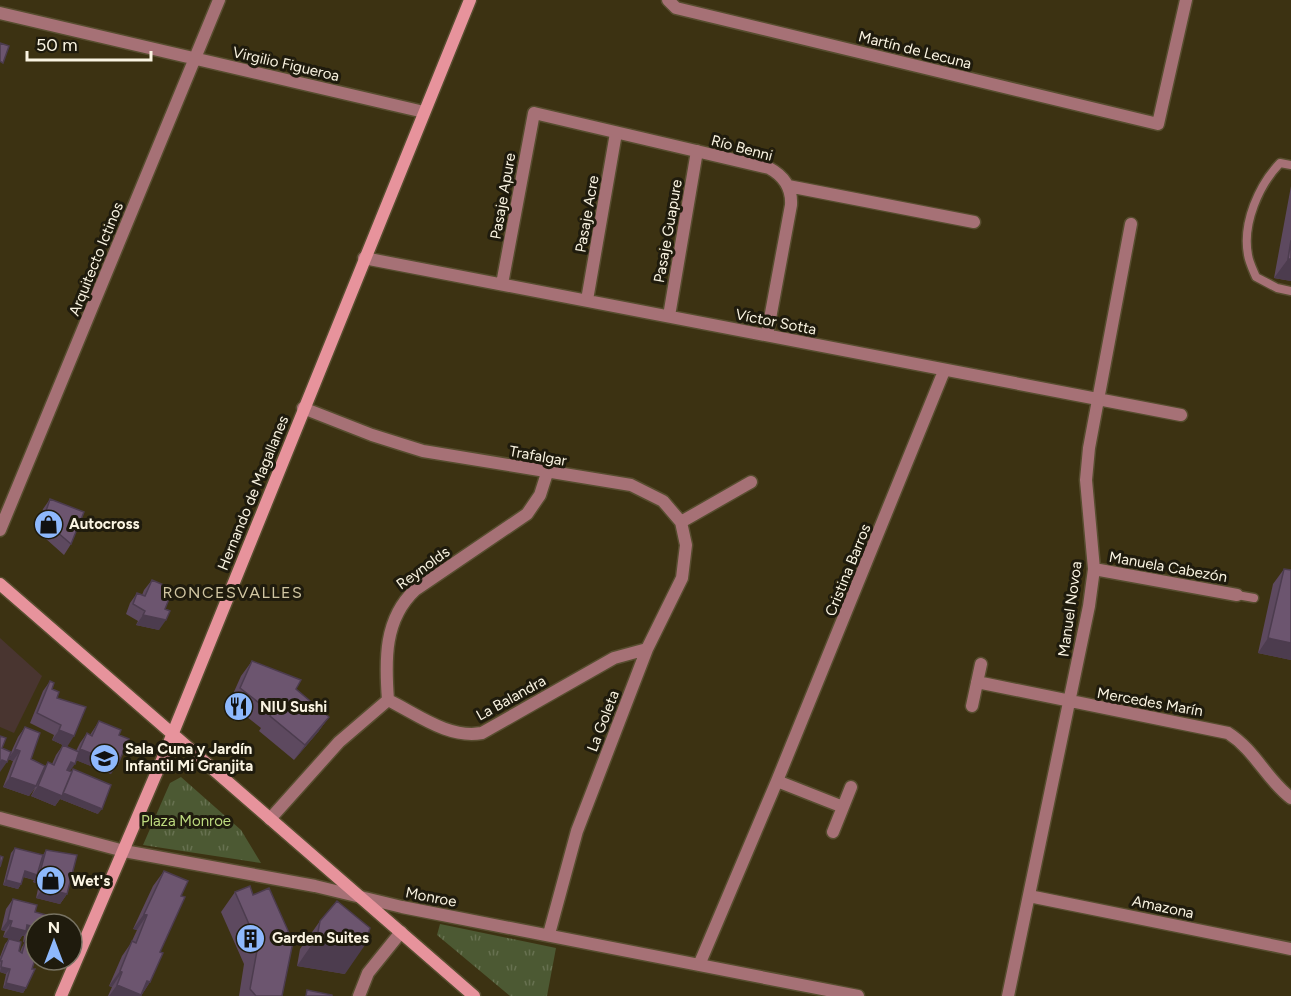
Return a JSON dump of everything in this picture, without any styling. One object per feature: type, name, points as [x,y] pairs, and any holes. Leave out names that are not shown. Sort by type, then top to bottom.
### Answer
[{"type":"main road","name":"Hernando de Magallanes","points":[[61,996],[124,851],[470,0]]},
{"type":"main road","points":[[0,584],[474,996]]},
{"type":"street","name":"Arquitecto Ictinos","points":[[0,530],[219,0]]},
{"type":"street","name":"Martín de Lecuna","points":[[668,0],[676,8],[1158,123],[1186,0]]},
{"type":"street","name":"Virgilio Figueroa","points":[[0,13],[424,112]]},
{"type":"street","name":"Río Benni","points":[[534,113],[769,168],[777,172],[788,186],[974,222]]},
{"type":"street","name":"Pasaje Apure","points":[[502,284],[534,113]]},
{"type":"street","name":"Pasaje Acre","points":[[588,300],[616,133]]},
{"type":"street","name":"Pasaje Guapure","points":[[669,316],[697,151]]},
{"type":"street","points":[[767,335],[791,205],[788,186]]},
{"type":"street","name":"Manuel Novoa","points":[[1008,996],[1069,703],[1094,569],[1086,480],[1097,399],[1131,224]]},
{"type":"street","name":"Víctor Sotta","points":[[364,258],[1181,415]]},
{"type":"street","name":"Cristina Barros","points":[[699,965],[777,781],[944,370]]},
{"type":"street","name":"Trafalgar","points":[[303,408],[372,435],[423,451],[642,488],[663,501],[681,522]]},
{"type":"street","name":"Reynolds","points":[[388,700],[386,672],[388,636],[402,602],[415,590],[527,514],[540,495],[547,473]]},
{"type":"street","points":[[681,522],[751,482]]},
{"type":"street","name":"La Goleta","points":[[549,934],[577,831],[648,649],[685,568],[686,545],[681,522]]},
{"type":"street","name":"Manuela Cabezón","points":[[1094,569],[1237,595]]},
{"type":"street","name":"La Balandra","points":[[388,700],[443,729],[469,735],[482,733],[614,658],[648,649]]},
{"type":"street","points":[[972,706],[981,664]]},
{"type":"street","name":"Mercedes Marín","points":[[977,682],[1069,703],[1228,733],[1242,742],[1279,789],[1291,798]]},
{"type":"street","points":[[270,819],[339,742],[388,700]]},
{"type":"street","points":[[777,781],[843,807]]},
{"type":"street","points":[[833,832],[851,787]]},
{"type":"street","name":"Monroe","points":[[0,818],[124,851],[858,996]]},
{"type":"street","name":"Amazona","points":[[1029,896],[1291,949]]},
{"type":"street","points":[[359,996],[368,973],[401,932]]},
{"type":"lane","points":[[1291,165],[1280,163],[1267,176],[1255,201],[1248,254],[1256,277],[1277,288],[1291,291]]},
{"type":"lane","points":[[1237,595],[1254,598]]},
{"type":"shaded area","points":[[0,638],[42,676],[14,733],[0,727]]},
{"type":"green space","name":"Plaza Monroe","points":[[181,777],[241,830],[261,863],[143,845],[170,783]]},
{"type":"green space","points":[[440,924],[556,948],[547,996],[510,996],[437,935]]},
{"type":"building","points":[[0,43],[9,46],[3,63],[0,61]]},
{"type":"building","points":[[1291,240],[1291,259],[1288,259]]},
{"type":"building","points":[[50,499],[84,512],[71,544],[43,520]]},
{"type":"building","points":[[1284,569],[1291,570],[1291,643],[1268,638]]},
{"type":"building","points":[[152,580],[173,589],[165,609],[170,611],[166,620],[143,615],[145,611],[133,604],[137,593],[145,596]]},
{"type":"building","points":[[252,661],[301,680],[296,689],[329,717],[305,745],[270,716],[272,713],[240,688]]},
{"type":"building","points":[[50,681],[54,683],[52,689],[59,692],[57,698],[86,707],[74,736],[59,730],[61,725],[37,713]]},
{"type":"building","points":[[99,721],[121,730],[119,735],[129,739],[118,764],[80,749],[87,733],[92,736]]},
{"type":"building","points":[[25,727],[40,733],[31,759],[45,766],[36,786],[10,777],[20,751],[15,749]]},
{"type":"building","points":[[0,736],[6,738],[2,748],[11,752],[7,762],[2,760],[0,765]]},
{"type":"building","points":[[63,745],[79,752],[75,764],[71,762],[67,770],[72,772],[62,796],[38,786],[48,762],[54,765]]},
{"type":"building","points":[[73,769],[111,785],[102,809],[63,793]]},
{"type":"building","points":[[15,848],[43,855],[37,875],[25,871],[21,884],[6,880]]},
{"type":"building","points":[[46,850],[77,855],[67,894],[43,888],[46,874],[40,872]]},
{"type":"building","points":[[164,871],[188,881],[181,896],[185,897],[160,952],[163,953],[150,982],[147,981],[141,995],[117,985],[132,941],[136,943],[147,915],[144,914]]},
{"type":"building","points":[[250,886],[253,895],[269,888],[293,942],[282,996],[256,996],[250,989],[258,945],[235,892]]},
{"type":"building","points":[[13,899],[37,905],[35,912],[24,912],[24,930],[10,927],[12,921],[8,920]]},
{"type":"building","points":[[337,901],[370,928],[365,945],[317,937],[320,921]]},
{"type":"building","points":[[9,939],[21,942],[19,951],[22,953],[24,946],[24,972],[34,972],[26,988],[6,983],[10,969],[1,967],[2,961],[0,961]]},
{"type":"building","points":[[307,990],[332,995],[332,996],[306,996]]},
{"type":"place","name":"Autocross","points":[[48,524]]},
{"type":"place","name":"NIU Sushi","points":[[239,707]]},
{"type":"place","name":"Sala Cuna y Jardín Infantil Mi Granjita","points":[[104,758]]},
{"type":"place","name":"Wet's","points":[[50,881]]},
{"type":"place","name":"Garden Suites","points":[[251,938]]},
{"type":"district","name":"RONCESVALLES","points":[[233,592]]}]
